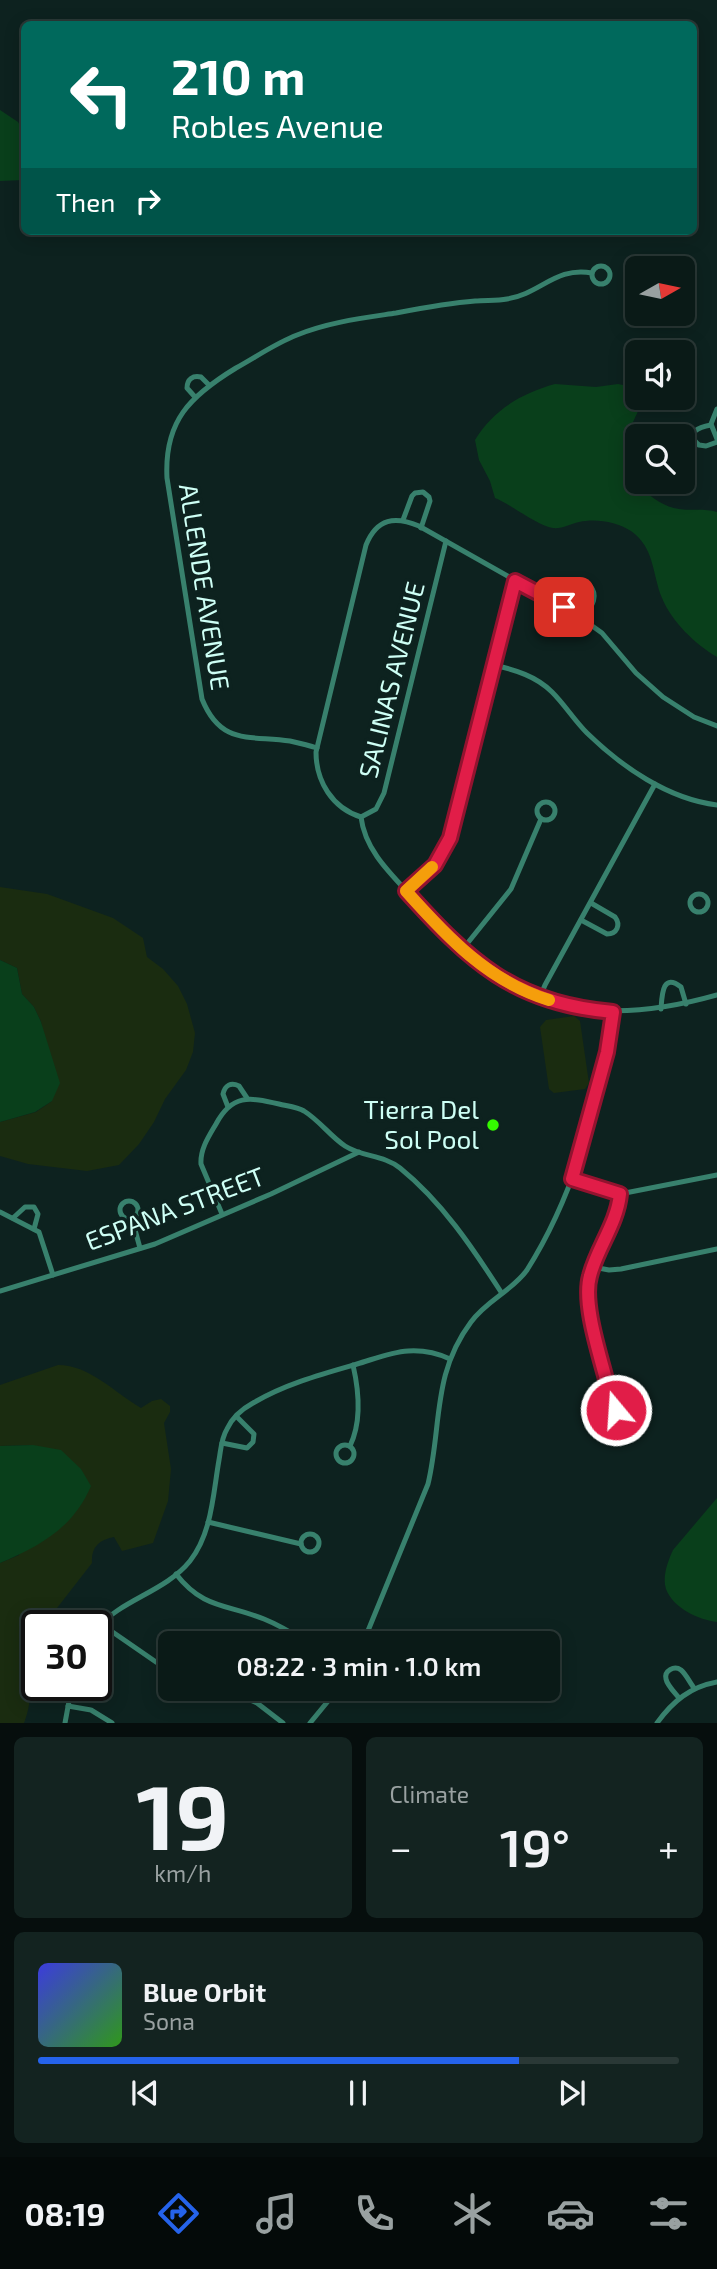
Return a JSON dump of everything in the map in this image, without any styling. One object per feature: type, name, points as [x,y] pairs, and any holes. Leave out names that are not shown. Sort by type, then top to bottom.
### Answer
[{"type":"street","name":"ALLENDE AVENUE","points":[[317,748],[289,741],[239,737],[210,715],[201,699],[166,462],[175,427],[182,413],[209,385],[279,343],[311,330],[430,307],[517,297],[560,275],[579,270],[592,273]]},
{"type":"street","name":"ALLENDE AVENUE","points":[[195,397],[187,388],[189,379],[201,377],[209,385]]},
{"type":"street","points":[[711,425],[698,428],[694,432],[694,438],[699,445],[706,446],[716,438],[711,425],[717,409]]},
{"type":"street","points":[[403,520],[412,496],[419,491],[423,492],[430,501],[421,528]]},
{"type":"street","points":[[717,726],[694,717],[663,697],[636,673],[602,633],[583,619],[421,528],[403,520],[391,520],[377,527],[366,545],[317,748],[317,768],[326,791],[352,814],[361,817],[366,841],[406,891],[462,950],[490,972],[540,997],[591,1010],[613,1012],[661,1009],[717,995]]},
{"type":"street","name":"SALINAS AVENUE","points":[[361,817],[376,809],[384,793],[446,541]]},
{"type":"street","points":[[406,891],[435,865],[450,838],[515,581]]},
{"type":"street","points":[[564,607],[581,587],[590,586],[595,598],[583,619]]},
{"type":"street","points":[[494,665],[537,680],[551,691],[578,724],[626,766],[655,784],[694,800],[717,805]]},
{"type":"street","points":[[540,997],[655,784]]},
{"type":"street","points":[[462,950],[511,889],[541,819]]},
{"type":"street","points":[[709,901],[717,900]]},
{"type":"street","points":[[581,920],[607,934],[618,929],[618,920],[615,917],[591,903]]},
{"type":"street","points":[[661,1009],[663,989],[673,982],[681,987],[686,1004]]},
{"type":"street","points":[[368,1631],[428,1484],[442,1384],[450,1359],[473,1319],[527,1270],[572,1179],[604,1065],[613,1012]]},
{"type":"street","points":[[228,1107],[222,1094],[230,1084],[239,1086],[247,1098]]},
{"type":"street","points":[[222,1214],[201,1164],[206,1142],[221,1114],[228,1107],[247,1098],[301,1109],[347,1147],[383,1158],[402,1169],[460,1230],[500,1292]]},
{"type":"street","name":"ESPANA STREET","points":[[0,1291],[155,1244],[271,1194],[359,1152]]},
{"type":"street","points":[[572,1179],[620,1194],[717,1175]]},
{"type":"street","points":[[614,1397],[608,1387],[587,1295],[593,1267],[614,1219],[620,1194]]},
{"type":"street","points":[[13,1218],[25,1207],[34,1207],[38,1214],[34,1229]]},
{"type":"street","points":[[0,1212],[39,1232],[53,1275]]},
{"type":"street","points":[[132,1219],[140,1248]]},
{"type":"street","points":[[593,1267],[621,1269],[717,1249]]},
{"type":"street","points":[[112,1615],[123,1605],[157,1588],[176,1574],[197,1551],[208,1522],[225,1432],[236,1416],[253,1403],[289,1386],[384,1356],[409,1351],[432,1353],[450,1359]]},
{"type":"street","points":[[350,1446],[358,1421],[353,1365]]},
{"type":"street","points":[[222,1443],[247,1448],[253,1442],[254,1434],[236,1416]]},
{"type":"street","points":[[208,1522],[301,1544]]},
{"type":"street","points":[[176,1574],[185,1586],[201,1598],[264,1619],[286,1631]]},
{"type":"street","points":[[112,1635],[158,1663]]},
{"type":"street","points":[[679,1698],[666,1681],[670,1669],[681,1670],[694,1688]]},
{"type":"street","points":[[657,1723],[679,1698],[694,1688],[717,1682]]},
{"type":"street","points":[[65,1723],[69,1701]]},
{"type":"street","points":[[253,1701],[284,1723]]},
{"type":"street","points":[[310,1723],[328,1701]]},
{"type":"street","points":[[68,1706],[91,1710],[112,1723]]},
{"type":"shaded area","points":[[0,110],[21,127],[21,180],[0,181]]},
{"type":"shaded area","points":[[555,384],[596,387],[625,385],[625,410],[638,410],[632,424],[625,424],[625,494],[649,494],[659,502],[679,509],[717,512],[717,657],[693,639],[672,616],[662,598],[649,553],[631,531],[619,525],[599,521],[553,528],[495,498],[479,460],[475,440],[500,411],[531,392]]},
{"type":"shaded area","points":[[0,887],[47,894],[113,918],[143,938],[147,957],[163,969],[178,986],[187,1004],[195,1033],[193,1052],[186,1070],[165,1099],[139,1144],[119,1165],[87,1171],[28,1164],[0,1156],[0,1122],[36,1112],[52,1101],[41,1022],[34,1007],[22,994],[17,968],[0,960]]},
{"type":"shaded area","points":[[0,960],[17,968],[22,994],[34,1007],[41,1022],[60,1083],[52,1101],[35,1112],[0,1122]]},
{"type":"shaded area","points":[[574,1016],[580,1021],[589,1083],[585,1089],[554,1093],[549,1089],[540,1027],[546,1020]]},
{"type":"shaded area","points":[[58,1365],[70,1366],[102,1381],[141,1408],[161,1399],[170,1406],[164,1423],[171,1469],[168,1501],[153,1543],[122,1551],[114,1537],[104,1540],[93,1553],[92,1563],[55,1610],[21,1610],[21,1701],[30,1701],[24,1723],[0,1723],[0,1563],[19,1555],[33,1445],[0,1446],[0,1385]]},
{"type":"shaded area","points":[[33,1445],[61,1450],[81,1469],[91,1486],[75,1513],[54,1534],[29,1550],[0,1563],[0,1446]]},
{"type":"shaded area","points":[[717,1498],[717,1622],[702,1619],[680,1607],[669,1596],[665,1579],[673,1550]]},
{"type":"slow traffic","points":[[432,867],[406,891],[443,932],[476,962],[525,991],[549,1000]]},
{"type":"place","name":"Tierra Del Sol Pool","points":[[493,1125]]},
{"type":"route","points":[[564,607],[515,581],[450,838],[435,865],[406,891],[443,932],[490,972],[546,1000],[613,1012],[607,1052],[572,1179],[620,1194],[614,1219],[590,1274],[587,1295],[608,1387],[614,1397],[616,1410]]}]
